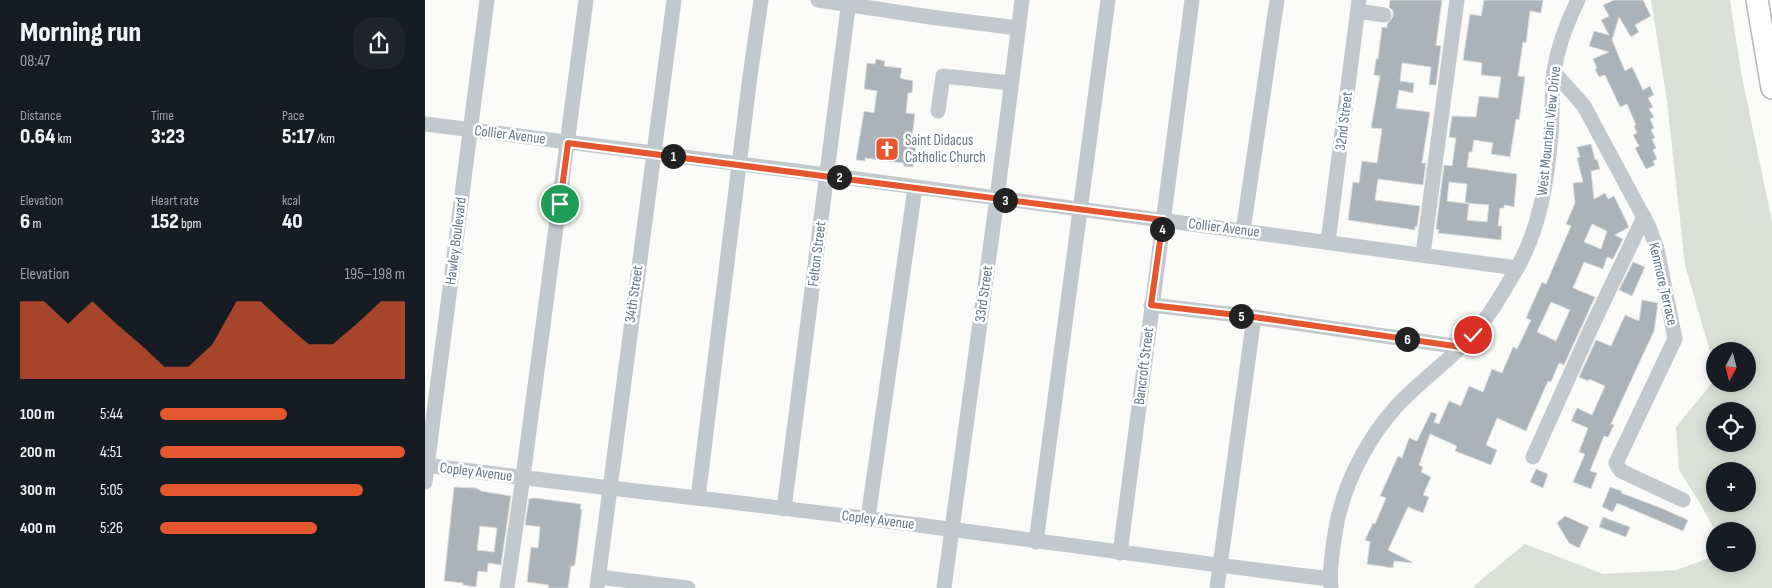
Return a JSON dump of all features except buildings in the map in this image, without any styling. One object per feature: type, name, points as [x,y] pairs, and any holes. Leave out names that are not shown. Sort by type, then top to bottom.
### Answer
[{"type":"highway","points":[[1757,4],[1772,88]]},
{"type":"street","name":"Hawley Boulevard","points":[[425,482],[487,0]]},
{"type":"street","points":[[507,588],[586,0]]},
{"type":"street","name":"34th Street","points":[[597,582],[674,0]]},
{"type":"street","points":[[698,498],[761,0]]},
{"type":"street","points":[[818,0],[849,2],[930,17],[1018,28]]},
{"type":"street","name":"33rd Street","points":[[944,588],[1022,0]]},
{"type":"street","points":[[1036,542],[1108,0]]},
{"type":"street","name":"Bancroft Street","points":[[1120,553],[1191,0]]},
{"type":"street","points":[[1243,231],[1277,0]]},
{"type":"street","points":[[1447,0],[1444,26],[1453,27]]},
{"type":"street","points":[[1423,254],[1457,0]]},
{"type":"street","name":"West Mountain View Drive","points":[[1331,583],[1331,558],[1340,510],[1350,479],[1378,429],[1397,406],[1473,335],[1491,312],[1517,268],[1541,208],[1546,183],[1551,135],[1554,72],[1568,20],[1578,0]]},
{"type":"street","name":"Felton Street","points":[[784,509],[849,2]]},
{"type":"street","points":[[1358,6],[1384,15]]},
{"type":"street","name":"32nd Street","points":[[1329,242],[1358,6]]},
{"type":"street","name":"Kenmore Terrace","points":[[1554,72],[1584,106],[1644,218],[1657,249],[1675,339],[1616,463],[1621,471],[1683,500]]},
{"type":"street","points":[[938,111],[943,76],[1011,83]]},
{"type":"street","name":"Collier Avenue","points":[[425,124],[1423,254],[1517,268]]},
{"type":"street","points":[[868,518],[915,188]]},
{"type":"street","points":[[1533,457],[1591,328],[1644,218]]},
{"type":"street","points":[[1151,305],[1254,317],[1461,347]]},
{"type":"street","points":[[1217,588],[1254,317]]},
{"type":"street","name":"Copley Avenue","points":[[426,466],[868,518],[1221,566],[1331,583]]},
{"type":"street","points":[[597,582],[688,588]]},
{"type":"shaded area","points":[[1651,0],[1730,0],[1741,72],[1772,222],[1772,588],[1474,588],[1475,585],[1525,544],[1603,574],[1676,570],[1706,559],[1706,572],[1756,572],[1756,522],[1710,522],[1679,470],[1676,427],[1706,390],[1706,392],[1756,392],[1756,342],[1707,342],[1685,265],[1667,101]]},
{"type":"place","name":"Saint Didacus Catholic Church","points":[[887,149]]},
{"type":"route","points":[[560,204],[568,143],[1163,220],[1151,305],[1254,317],[1461,347],[1473,335]]}]
